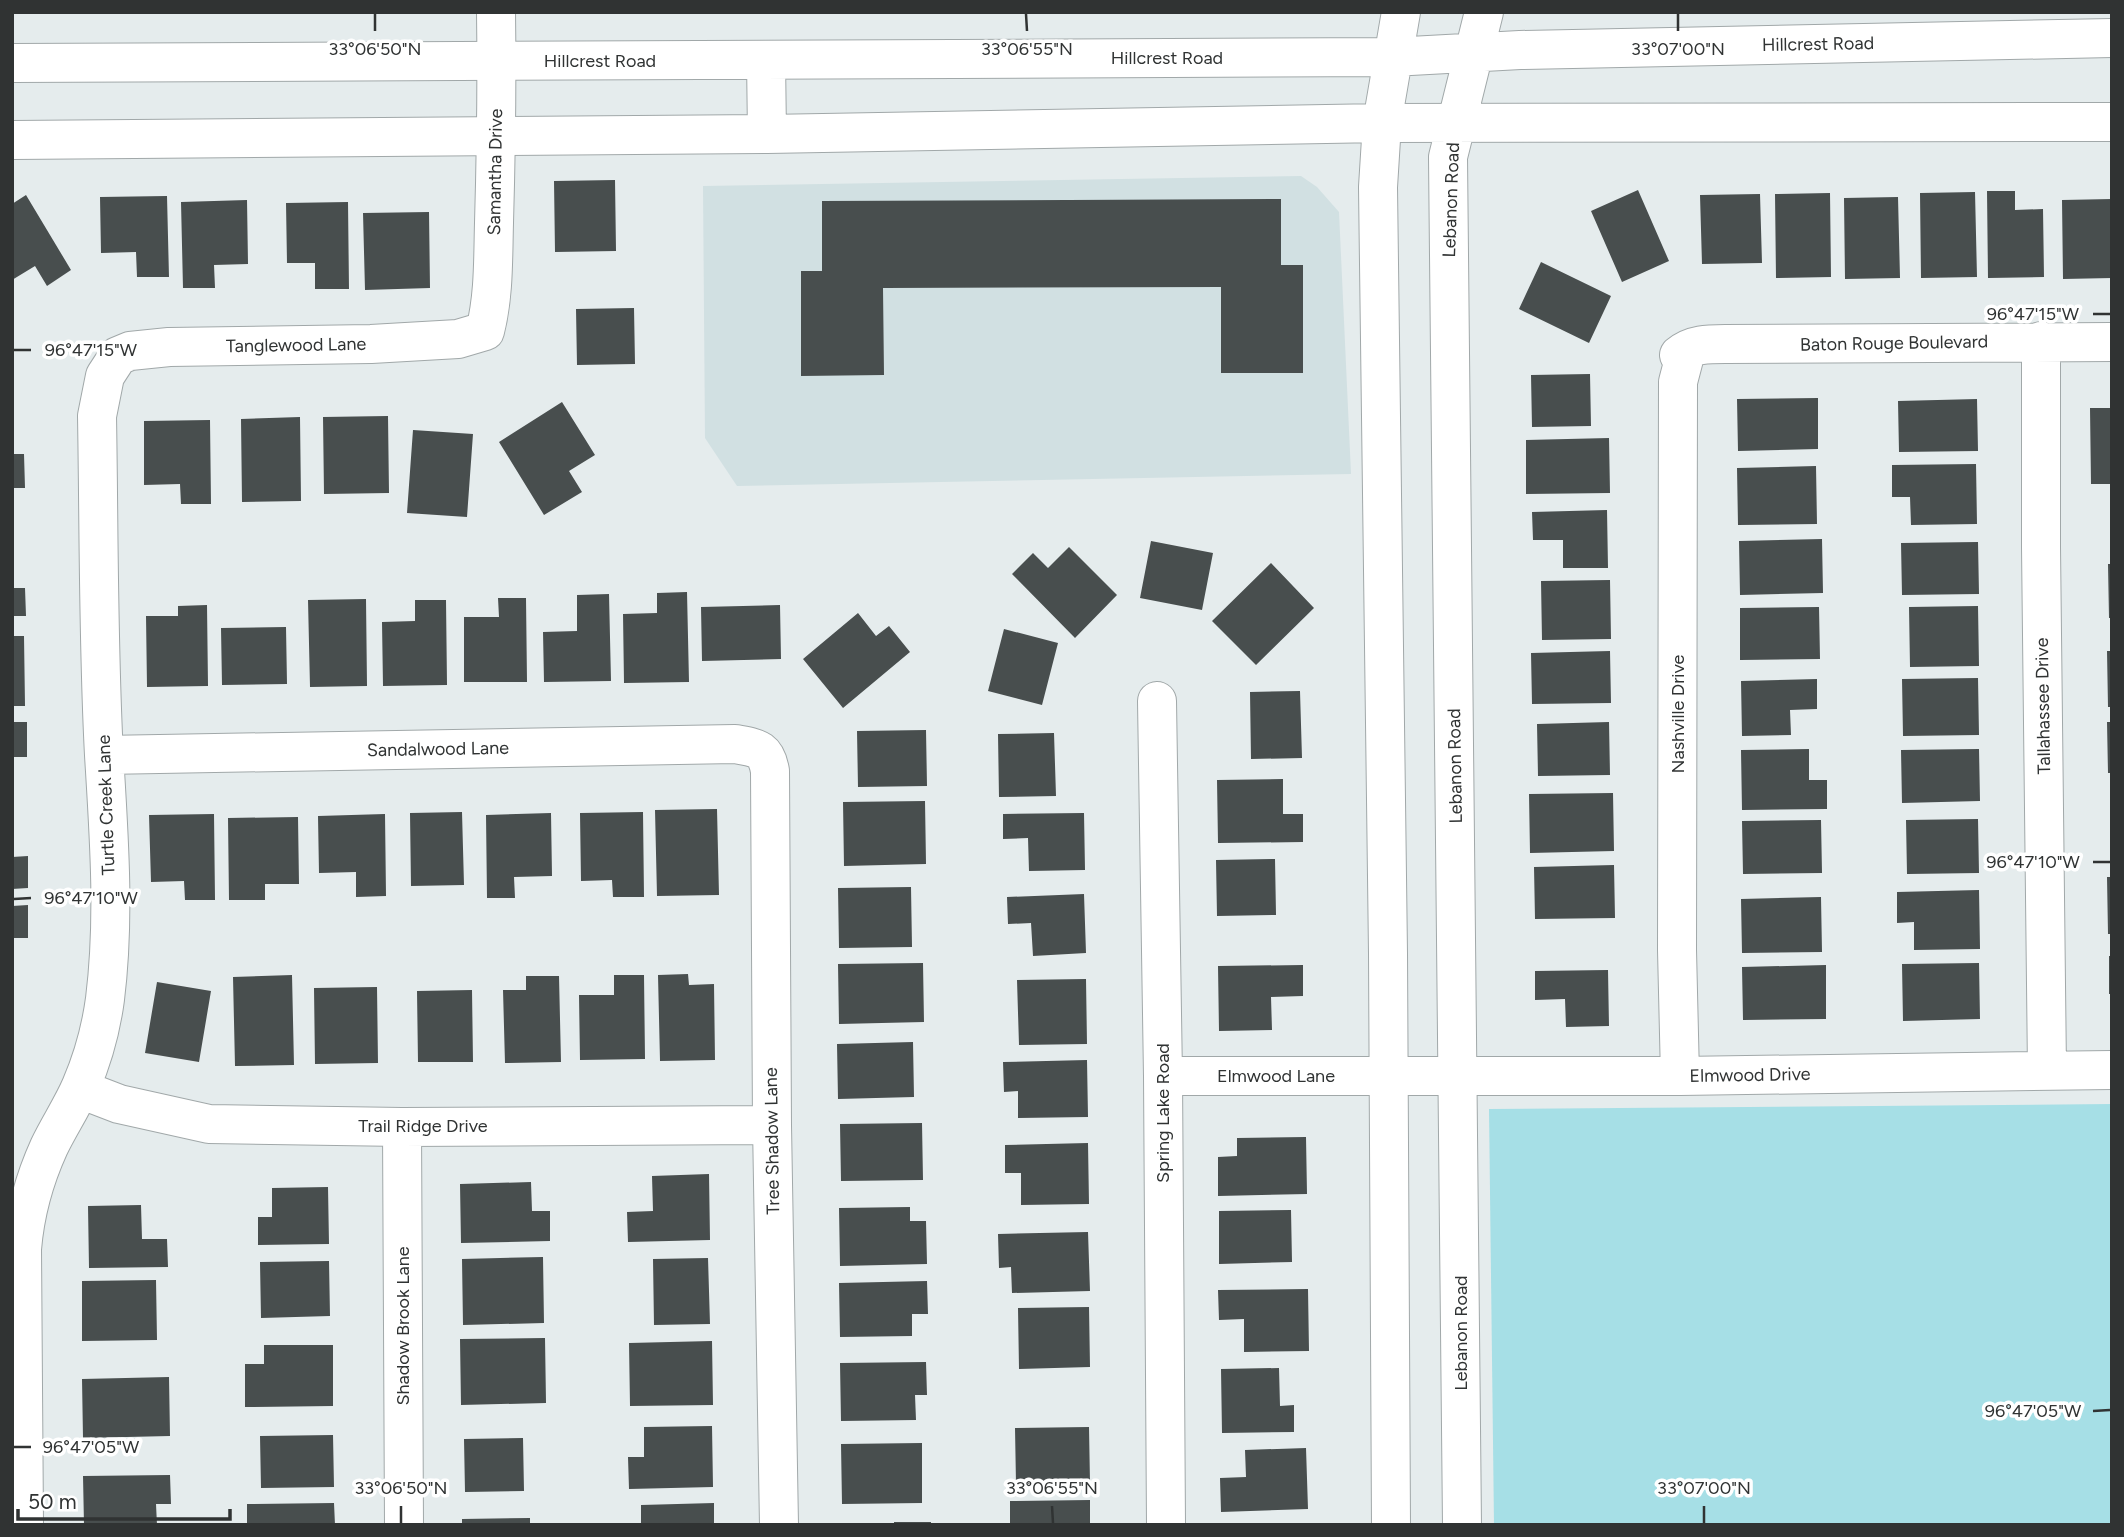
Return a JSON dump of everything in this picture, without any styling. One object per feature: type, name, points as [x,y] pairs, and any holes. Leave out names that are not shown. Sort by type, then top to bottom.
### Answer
[{"type":"street","name":"Samantha Drive","points":[[485,331],[491,310],[496,12]]},
{"type":"street","points":[[1391,1525],[1378,187],[1382,123],[1401,12]]},
{"type":"street","name":"Lebanon Road","points":[[1462,1525],[1448,157],[1483,12]]},
{"type":"street","name":"Hillcrest Road","points":[[12,63],[1392,57],[1475,51],[2112,38]]},
{"type":"street","points":[[766,60],[767,134]]},
{"type":"street","points":[[12,140],[767,134],[1382,123],[2112,122]]},
{"type":"street","name":"Tanglewood Lane","points":[[111,366],[118,356],[130,351],[169,347],[371,344],[458,339],[485,331]]},
{"type":"street","name":"Tallahassee Drive","points":[[2041,341],[2047,1071]]},
{"type":"street","name":"Baton Rouge Boulevard","points":[[1679,355],[1686,349],[1700,345],[1725,344],[2112,342]]},
{"type":"street","name":"Nashville Drive","points":[[1679,355],[1684,359],[1678,382],[1677,950],[1680,1076]]},
{"type":"street","name":"Turtle Creek Lane","points":[[24,1525],[24,1222],[50,1146],[80,1088],[99,1032],[105,999],[109,813],[104,755],[97,416],[105,376],[111,366]]},
{"type":"street","name":"Spring Lake Road","points":[[1157,701],[1166,1525]]},
{"type":"street","name":"Sandalwood Lane","points":[[104,755],[735,744],[760,750],[768,757]]},
{"type":"street","name":"Tree Shadow Lane","points":[[768,757],[779,1525]]},
{"type":"street","name":"Elmwood Drive","points":[[1388,1076],[1680,1076],[2112,1070]]},
{"type":"street","name":"Elmwood Lane","points":[[1163,1076],[1388,1076]]},
{"type":"street","name":"Trail Ridge Drive","points":[[80,1088],[119,1104],[209,1124],[402,1127],[772,1125]]},
{"type":"street","name":"Shadow Brook Lane","points":[[402,1127],[404,1525]]},
{"type":"shaded area","points":[[1301,176],[1317,187],[1339,212],[1351,474],[737,486],[705,438],[703,186]]},
{"type":"shaded area","points":[[2112,1104],[2112,1525],[1494,1525],[1489,1109]]},
{"type":"building","points":[[615,180],[616,251],[555,252],[554,181]]},
{"type":"building","points":[[1638,190],[1669,261],[1622,282],[1591,211]]},
{"type":"building","points":[[1987,191],[2015,191],[2015,210],[2043,209],[2044,277],[1988,278]]},
{"type":"building","points":[[1975,192],[1977,277],[1921,278],[1920,193]]},
{"type":"building","points":[[1830,193],[1831,277],[1776,278],[1775,194]]},
{"type":"building","points":[[1760,194],[1762,263],[1702,264],[1700,195]]},
{"type":"building","points":[[26,195],[71,270],[47,286],[35,266],[12,280],[12,204]]},
{"type":"building","points":[[167,196],[169,277],[137,277],[136,252],[101,253],[100,197]]},
{"type":"building","points":[[1898,197],[1900,278],[1845,279],[1844,198]]},
{"type":"building","points":[[1281,199],[1281,265],[1303,265],[1303,373],[1221,373],[1221,287],[883,288],[884,375],[801,376],[801,271],[822,271],[822,201]]},
{"type":"building","points":[[2112,199],[2112,278],[2063,279],[2062,200]]},
{"type":"building","points":[[247,200],[248,264],[214,265],[215,288],[183,288],[181,202]]},
{"type":"building","points":[[348,202],[349,289],[315,289],[315,263],[287,263],[286,203]]},
{"type":"building","points":[[429,212],[430,288],[365,290],[363,213]]},
{"type":"building","points":[[1541,262],[1611,296],[1589,343],[1519,309]]},
{"type":"building","points":[[634,308],[635,364],[577,365],[576,309]]},
{"type":"building","points":[[1590,374],[1591,426],[1532,427],[1531,375]]},
{"type":"building","points":[[1818,398],[1818,449],[1738,451],[1737,399]]},
{"type":"building","points":[[1977,399],[1978,451],[1899,452],[1898,401]]},
{"type":"building","points":[[562,402],[595,455],[569,471],[582,492],[544,515],[499,442]]},
{"type":"building","points":[[2090,408],[2112,408],[2112,484],[2091,484]]},
{"type":"building","points":[[388,416],[389,493],[324,494],[323,417]]},
{"type":"building","points":[[300,417],[301,501],[242,502],[241,419]]},
{"type":"building","points":[[210,420],[211,504],[181,504],[180,484],[144,485],[144,421]]},
{"type":"building","points":[[413,430],[473,434],[467,517],[407,513]]},
{"type":"building","points":[[1609,438],[1610,493],[1526,494],[1526,440]]},
{"type":"building","points":[[12,454],[24,454],[25,488],[12,488]]},
{"type":"building","points":[[1976,464],[1977,524],[1911,525],[1910,497],[1892,497],[1892,465]]},
{"type":"building","points":[[1816,466],[1817,524],[1738,525],[1737,468]]},
{"type":"building","points":[[1607,510],[1608,568],[1563,568],[1563,540],[1533,540],[1532,512]]},
{"type":"building","points":[[1822,539],[1823,593],[1740,595],[1739,541]]},
{"type":"building","points":[[1151,541],[1213,553],[1202,610],[1140,598]]},
{"type":"building","points":[[1978,542],[1979,594],[1902,595],[1901,543]]},
{"type":"building","points":[[1069,547],[1117,595],[1075,638],[1012,574],[1033,553],[1048,568]]},
{"type":"building","points":[[1271,563],[1314,608],[1256,665],[1212,621]]},
{"type":"building","points":[[2108,564],[2112,564],[2112,618],[2109,618]]},
{"type":"building","points":[[1610,580],[1611,639],[1542,640],[1541,581]]},
{"type":"building","points":[[12,588],[25,588],[26,616],[12,616]]},
{"type":"building","points":[[687,592],[689,682],[624,683],[623,614],[657,613],[657,593]]},
{"type":"building","points":[[609,594],[611,681],[544,682],[543,632],[577,631],[577,595]]},
{"type":"building","points":[[498,598],[526,598],[527,682],[464,682],[464,617],[499,617]]},
{"type":"building","points":[[366,599],[367,686],[310,687],[308,600]]},
{"type":"building","points":[[415,600],[446,600],[447,685],[383,686],[382,622],[415,621]]},
{"type":"building","points":[[207,605],[208,686],[147,687],[146,616],[178,616],[178,606]]},
{"type":"building","points":[[780,605],[781,659],[702,661],[701,607]]},
{"type":"building","points":[[1978,606],[1979,666],[1910,667],[1909,607]]},
{"type":"building","points":[[1819,607],[1820,659],[1740,660],[1740,608]]},
{"type":"building","points":[[858,613],[876,636],[889,626],[910,652],[843,708],[803,659]]},
{"type":"building","points":[[286,627],[287,684],[222,685],[221,628]]},
{"type":"building","points":[[1004,629],[1058,643],[1042,705],[988,691]]},
{"type":"building","points":[[12,636],[24,636],[25,706],[12,706]]},
{"type":"building","points":[[1610,651],[1611,703],[1532,704],[1531,653]]},
{"type":"building","points":[[2107,651],[2112,651],[2112,707],[2108,707]]},
{"type":"building","points":[[1978,678],[1979,735],[1903,736],[1902,679]]},
{"type":"building","points":[[1817,679],[1817,709],[1790,710],[1791,735],[1742,736],[1741,681]]},
{"type":"building","points":[[1300,691],[1302,758],[1251,759],[1250,692]]},
{"type":"building","points":[[12,722],[27,722],[27,757],[12,757]]},
{"type":"building","points":[[1609,722],[1610,775],[1538,776],[1537,724]]},
{"type":"building","points":[[2107,722],[2112,722],[2112,773],[2108,773]]},
{"type":"building","points":[[926,730],[927,786],[858,787],[857,731]]},
{"type":"building","points":[[1054,733],[1056,796],[999,797],[998,734]]},
{"type":"building","points":[[1809,749],[1809,780],[1827,780],[1827,809],[1742,810],[1741,750]]},
{"type":"building","points":[[1979,749],[1980,801],[1902,803],[1901,750]]},
{"type":"building","points":[[1283,779],[1283,814],[1303,814],[1303,842],[1218,843],[1217,780]]},
{"type":"building","points":[[1613,793],[1614,851],[1530,853],[1529,794]]},
{"type":"building","points":[[925,801],[926,864],[844,866],[843,802]]},
{"type":"building","points":[[717,809],[719,895],[657,896],[655,810]]},
{"type":"building","points":[[462,812],[464,885],[411,886],[410,813]]},
{"type":"building","points":[[643,812],[644,897],[613,897],[612,880],[581,881],[580,813]]},
{"type":"building","points":[[551,813],[552,876],[514,877],[515,898],[487,898],[486,815]]},
{"type":"building","points":[[1084,813],[1085,870],[1029,871],[1028,838],[1003,839],[1003,814]]},
{"type":"building","points":[[214,814],[215,900],[185,900],[184,881],[151,882],[149,815]]},
{"type":"building","points":[[385,814],[386,896],[356,897],[356,872],[319,873],[318,816]]},
{"type":"building","points":[[298,817],[299,884],[265,884],[265,900],[229,900],[228,818]]},
{"type":"building","points":[[1978,819],[1979,873],[1907,874],[1906,820]]},
{"type":"building","points":[[1821,820],[1822,873],[1743,874],[1742,821]]},
{"type":"building","points":[[28,856],[28,888],[12,889],[12,857]]},
{"type":"building","points":[[1275,859],[1276,915],[1217,916],[1216,860]]},
{"type":"building","points":[[1614,865],[1615,918],[1535,919],[1534,867]]},
{"type":"building","points":[[2107,877],[2112,877],[2112,934],[2108,934]]},
{"type":"building","points":[[911,887],[912,947],[839,948],[838,888]]},
{"type":"building","points":[[1979,890],[1980,949],[1914,950],[1914,922],[1897,923],[1897,892]]},
{"type":"building","points":[[1084,894],[1086,953],[1033,956],[1031,923],[1008,924],[1007,897]]},
{"type":"building","points":[[1821,897],[1822,952],[1742,953],[1741,899]]},
{"type":"building","points":[[28,905],[28,938],[12,938],[12,906]]},
{"type":"building","points":[[2109,956],[2112,956],[2112,994],[2109,994]]},
{"type":"building","points":[[923,963],[924,1022],[839,1024],[838,964]]},
{"type":"building","points":[[1979,963],[1980,1019],[1903,1021],[1902,964]]},
{"type":"building","points":[[1303,965],[1303,996],[1271,997],[1272,1030],[1219,1031],[1218,966]]},
{"type":"building","points":[[1826,965],[1826,1019],[1743,1020],[1742,967]]},
{"type":"building","points":[[1608,970],[1609,1026],[1566,1027],[1565,999],[1535,1000],[1535,971]]},
{"type":"building","points":[[688,974],[689,985],[714,984],[715,1060],[660,1061],[658,975]]},
{"type":"building","points":[[292,975],[294,1065],[235,1066],[233,977]]},
{"type":"building","points":[[614,975],[644,975],[645,1059],[580,1060],[579,995],[614,995]]},
{"type":"building","points":[[526,976],[559,976],[561,1062],[505,1063],[503,990],[526,990]]},
{"type":"building","points":[[1086,979],[1087,1044],[1019,1045],[1017,980]]},
{"type":"building","points":[[157,982],[211,991],[199,1062],[145,1053]]},
{"type":"building","points":[[377,987],[378,1063],[315,1064],[314,988]]},
{"type":"building","points":[[472,990],[473,1062],[418,1062],[417,991]]},
{"type":"building","points":[[913,1042],[914,1097],[838,1099],[837,1044]]},
{"type":"building","points":[[1087,1060],[1088,1117],[1018,1118],[1018,1091],[1004,1092],[1003,1062]]},
{"type":"building","points":[[922,1123],[923,1180],[841,1181],[840,1124]]},
{"type":"building","points":[[1306,1137],[1307,1194],[1218,1196],[1218,1157],[1237,1156],[1237,1138]]},
{"type":"building","points":[[1088,1143],[1089,1204],[1021,1205],[1021,1173],[1005,1173],[1005,1145]]},
{"type":"building","points":[[709,1174],[710,1240],[628,1242],[627,1212],[653,1211],[652,1176]]},
{"type":"building","points":[[531,1182],[532,1211],[550,1211],[550,1241],[461,1243],[460,1184]]},
{"type":"building","points":[[328,1187],[329,1244],[258,1245],[258,1217],[272,1217],[272,1188]]},
{"type":"building","points":[[141,1205],[142,1239],[167,1239],[168,1267],[89,1268],[88,1206]]},
{"type":"building","points":[[910,1207],[910,1221],[926,1221],[927,1264],[840,1266],[839,1208]]},
{"type":"building","points":[[1291,1210],[1292,1262],[1219,1264],[1219,1211]]},
{"type":"building","points":[[1088,1232],[1090,1291],[1012,1293],[1011,1267],[999,1268],[998,1234]]},
{"type":"building","points":[[543,1257],[544,1323],[463,1325],[462,1259]]},
{"type":"building","points":[[708,1258],[710,1324],[654,1325],[653,1259]]},
{"type":"building","points":[[329,1261],[330,1316],[261,1318],[260,1262]]},
{"type":"building","points":[[156,1280],[157,1340],[82,1341],[82,1281]]},
{"type":"building","points":[[927,1281],[928,1314],[912,1314],[912,1336],[840,1337],[839,1283]]},
{"type":"building","points":[[1308,1289],[1309,1351],[1244,1352],[1244,1319],[1219,1320],[1218,1290]]},
{"type":"building","points":[[1089,1307],[1090,1367],[1019,1369],[1018,1308]]},
{"type":"building","points":[[545,1338],[546,1403],[461,1405],[460,1339]]},
{"type":"building","points":[[712,1341],[713,1405],[630,1406],[629,1343]]},
{"type":"building","points":[[264,1345],[333,1345],[333,1406],[245,1407],[245,1364],[264,1364]]},
{"type":"building","points":[[926,1362],[927,1395],[915,1395],[916,1420],[841,1421],[840,1363]]},
{"type":"building","points":[[1279,1368],[1280,1406],[1294,1405],[1294,1432],[1222,1433],[1221,1369]]},
{"type":"building","points":[[169,1377],[170,1436],[83,1438],[82,1379]]},
{"type":"building","points":[[712,1426],[713,1487],[629,1489],[628,1457],[644,1457],[644,1427]]},
{"type":"building","points":[[1089,1427],[1090,1483],[1016,1484],[1015,1428]]},
{"type":"building","points":[[333,1435],[334,1487],[261,1488],[260,1436]]},
{"type":"building","points":[[523,1438],[524,1491],[465,1492],[464,1439]]},
{"type":"building","points":[[922,1443],[922,1503],[842,1504],[841,1444]]},
{"type":"building","points":[[1306,1448],[1308,1509],[1221,1512],[1220,1478],[1246,1477],[1245,1450]]},
{"type":"building","points":[[170,1475],[171,1504],[156,1504],[157,1525],[84,1525],[83,1476]]},
{"type":"building","points":[[1090,1500],[1090,1525],[1010,1525],[1010,1501]]},
{"type":"building","points":[[334,1503],[335,1525],[247,1525],[247,1504]]},
{"type":"building","points":[[714,1503],[714,1525],[641,1525],[641,1505]]},
{"type":"building","points":[[530,1518],[530,1525],[462,1525],[462,1519]]},
{"type":"building","points":[[894,1522],[931,1522],[931,1525],[894,1525]]}]
